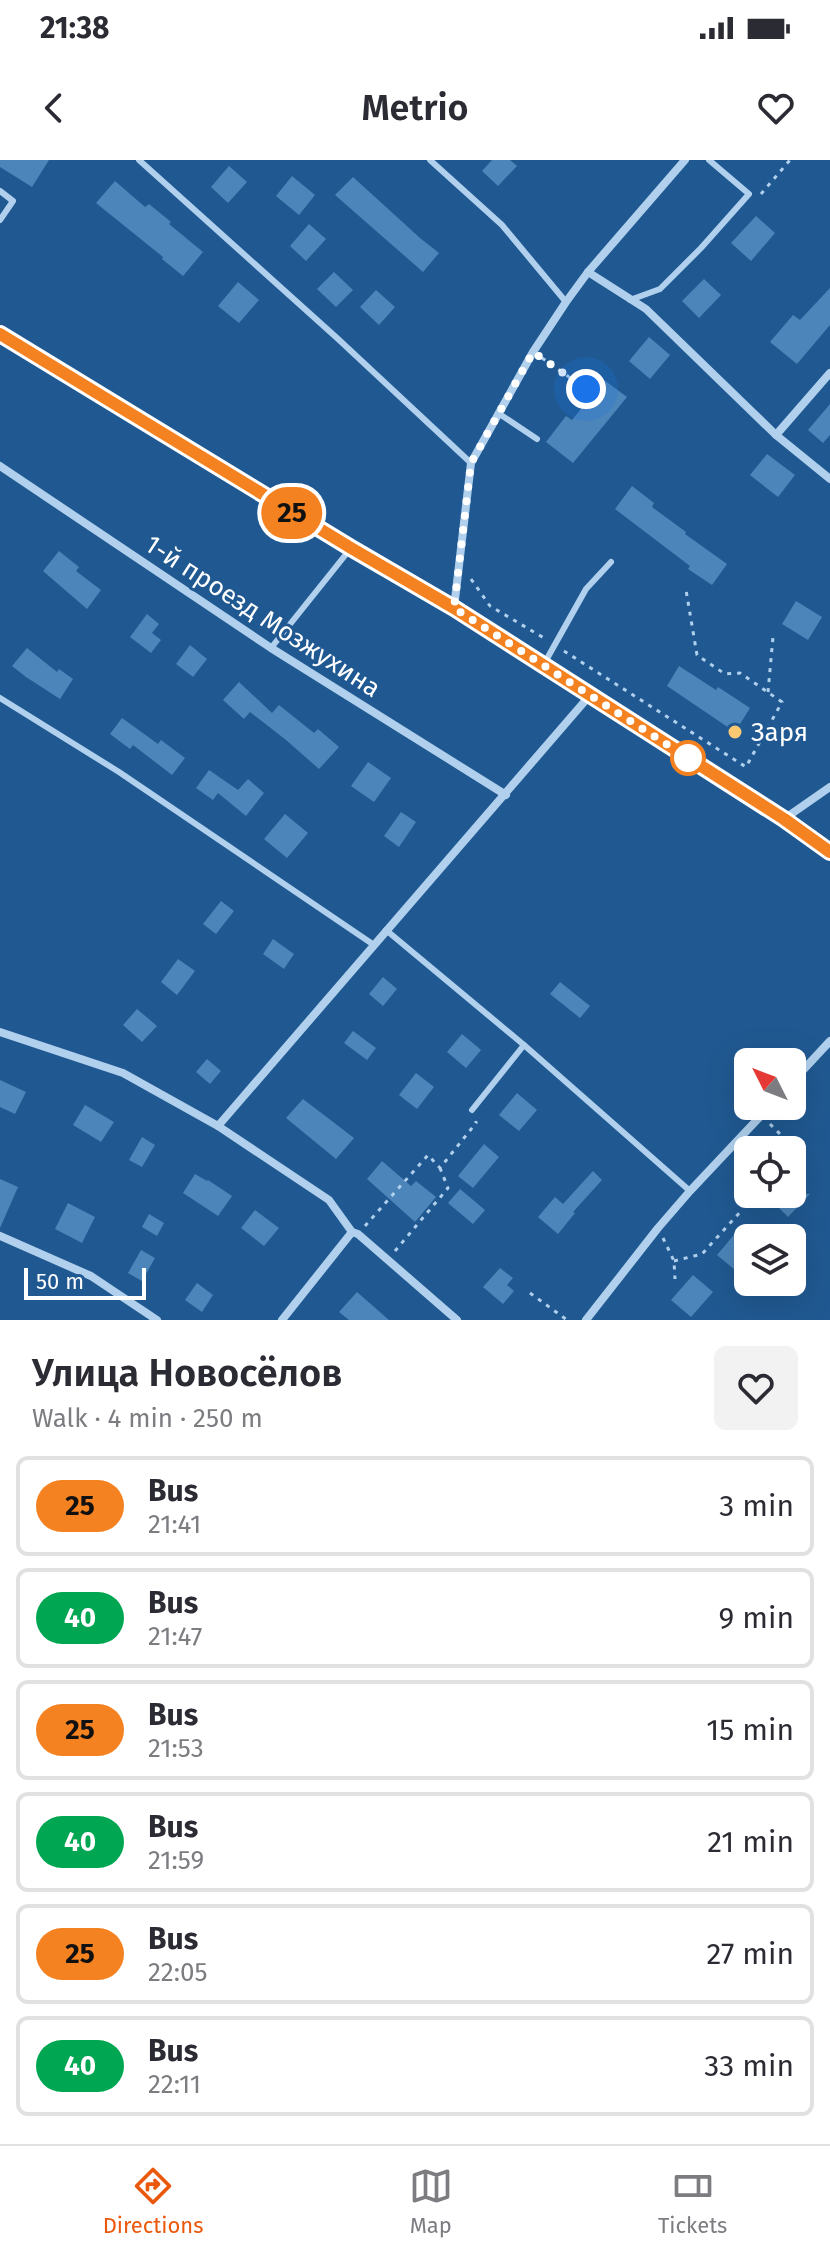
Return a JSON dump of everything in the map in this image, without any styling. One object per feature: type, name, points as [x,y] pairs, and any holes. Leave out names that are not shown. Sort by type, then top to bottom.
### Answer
[{"type":"street","points":[[454,608],[471,463],[533,352],[566,302],[588,272],[685,160]]},
{"type":"street","points":[[588,272],[646,309],[776,435],[830,479]]},
{"type":"street","points":[[0,334],[544,664],[830,852]]},
{"type":"street","points":[[776,435],[830,373]]},
{"type":"street","name":"1-й проезд Мозжухина","points":[[0,466],[271,648],[506,795]]},
{"type":"street","points":[[218,1126],[591,694]]},
{"type":"street","points":[[784,819],[830,787]]},
{"type":"street","points":[[0,1032],[123,1073],[218,1126],[329,1200],[355,1233],[457,1320]]},
{"type":"street","points":[[806,1067],[830,1041]]},
{"type":"street","points":[[586,1320],[658,1228],[757,1120]]},
{"type":"street","points":[[282,1320],[355,1233]]},
{"type":"street","points":[[0,1236],[91,1276],[157,1320]]},
{"type":"lane","points":[[139,160],[471,463]]},
{"type":"lane","points":[[430,160],[502,225],[566,302]]},
{"type":"lane","points":[[630,300],[660,289],[749,194],[709,160]]},
{"type":"lane","points":[[0,191],[13,201],[0,220]]},
{"type":"lane","points":[[498,413],[537,439]]},
{"type":"lane","points":[[271,648],[351,548]]},
{"type":"lane","points":[[544,664],[586,589],[611,562]]},
{"type":"lane","points":[[0,698],[119,772],[374,945]]},
{"type":"lane","points":[[386,930],[524,1045],[690,1191]]},
{"type":"lane","points":[[472,1110],[524,1045]]},
{"type":"path","points":[[749,194],[759,196],[790,160]]},
{"type":"path","points":[[533,352],[586,389]]},
{"type":"path","points":[[686,590],[697,655],[725,674],[740,673],[782,702],[746,767]]},
{"type":"path","points":[[768,692],[773,637]]},
{"type":"path","points":[[440,1168],[476,1123],[472,1110]]},
{"type":"path","points":[[765,1120],[782,1136]]},
{"type":"path","points":[[749,1129],[754,1136]]},
{"type":"path","points":[[355,1233],[428,1155],[440,1168],[448,1188],[388,1260]]},
{"type":"path","points":[[674,1261],[702,1254],[742,1210]]},
{"type":"path","points":[[658,1228],[674,1261],[675,1279]]},
{"type":"path","points":[[530,1293],[567,1320]]},
{"type":"building","points":[[0,160],[49,160],[32,187],[0,167]]},
{"type":"building","points":[[492,160],[510,160],[517,166],[498,186],[482,171]]},
{"type":"building","points":[[229,166],[247,182],[228,203],[211,187]]},
{"type":"building","points":[[292,176],[315,195],[299,215],[276,196]]},
{"type":"building","points":[[353,177],[439,253],[423,272],[335,195]]},
{"type":"building","points":[[115,181],[145,207],[149,204],[203,252],[183,276],[96,203]]},
{"type":"building","points":[[756,216],[775,233],[751,261],[731,243]]},
{"type":"building","points":[[309,224],[326,239],[306,261],[290,246]]},
{"type":"building","points":[[334,272],[353,290],[336,307],[317,289]]},
{"type":"building","points":[[704,279],[721,295],[699,318],[682,301]]},
{"type":"building","points":[[238,282],[259,300],[239,323],[218,306]]},
{"type":"building","points":[[830,288],[830,325],[797,364],[770,342],[793,315],[800,320]]},
{"type":"building","points":[[376,290],[395,307],[379,325],[360,307]]},
{"type":"building","points":[[649,337],[670,355],[650,379],[629,361]]},
{"type":"building","points":[[604,380],[627,397],[573,463],[546,442],[566,416],[572,420]]},
{"type":"building","points":[[830,404],[830,435],[823,443],[808,430]]},
{"type":"building","points":[[767,454],[795,475],[778,497],[750,475]]},
{"type":"building","points":[[632,486],[654,503],[652,507],[727,564],[712,585],[615,509]]},
{"type":"building","points":[[59,551],[79,567],[76,571],[101,590],[87,609],[43,571]]},
{"type":"building","points":[[796,601],[822,617],[808,640],[782,624]]},
{"type":"building","points":[[147,614],[159,624],[152,633],[161,640],[151,653],[130,637]]},
{"type":"building","points":[[190,645],[207,659],[193,677],[176,664]]},
{"type":"building","points":[[27,648],[57,672],[59,669],[73,679],[60,699],[12,666]]},
{"type":"building","points":[[679,666],[750,708],[735,732],[667,686]]},
{"type":"building","points":[[239,682],[272,713],[279,705],[314,733],[318,729],[339,747],[319,769],[250,712],[244,719],[223,700]]},
{"type":"building","points":[[122,718],[158,744],[161,740],[185,758],[172,775],[133,745],[130,749],[110,734]]},
{"type":"building","points":[[368,762],[391,778],[374,802],[351,786]]},
{"type":"building","points":[[209,770],[238,790],[248,779],[264,793],[246,816],[218,793],[213,800],[196,788]]},
{"type":"building","points":[[401,812],[416,822],[399,847],[384,836]]},
{"type":"building","points":[[285,814],[308,833],[287,858],[264,839]]},
{"type":"building","points":[[221,901],[234,911],[216,934],[203,924]]},
{"type":"building","points":[[273,939],[294,954],[284,969],[263,954]]},
{"type":"building","points":[[178,959],[195,971],[177,995],[161,982]]},
{"type":"building","points":[[383,977],[397,989],[383,1006],[369,994]]},
{"type":"building","points":[[560,982],[590,1006],[580,1018],[550,994]]},
{"type":"building","points":[[137,1009],[157,1026],[142,1042],[123,1025]]},
{"type":"building","points":[[353,1031],[376,1048],[367,1060],[344,1043]]},
{"type":"building","points":[[462,1034],[481,1050],[466,1068],[447,1052]]},
{"type":"building","points":[[207,1059],[221,1071],[210,1084],[196,1072]]},
{"type":"building","points":[[416,1073],[434,1087],[417,1109],[399,1095]]},
{"type":"building","points":[[0,1080],[26,1092],[15,1114],[0,1107]]},
{"type":"building","points":[[517,1093],[537,1110],[519,1131],[499,1115]]},
{"type":"building","points":[[303,1099],[354,1138],[336,1159],[286,1118]]},
{"type":"building","points":[[85,1105],[114,1122],[101,1142],[73,1125]]},
{"type":"building","points":[[142,1137],[155,1145],[142,1167],[129,1160]]},
{"type":"building","points":[[484,1144],[499,1157],[473,1188],[458,1176]]},
{"type":"building","points":[[382,1161],[411,1186],[416,1181],[436,1197],[415,1222],[367,1179]]},
{"type":"building","points":[[593,1171],[602,1180],[558,1234],[538,1217],[555,1197],[563,1204]]},
{"type":"building","points":[[195,1174],[232,1196],[218,1216],[183,1193]]},
{"type":"building","points":[[0,1179],[18,1187],[0,1228]]},
{"type":"building","points":[[460,1189],[485,1210],[473,1224],[448,1203]]},
{"type":"building","points":[[68,1203],[95,1217],[82,1243],[55,1229]]},
{"type":"building","points":[[779,1208],[797,1208],[788,1217]]},
{"type":"building","points":[[255,1210],[279,1228],[264,1246],[241,1228]]},
{"type":"building","points":[[149,1214],[164,1223],[157,1236],[142,1227]]},
{"type":"building","points":[[734,1235],[734,1269],[717,1255]]},
{"type":"building","points":[[141,1250],[155,1258],[142,1281],[128,1273]]},
{"type":"building","points":[[500,1268],[513,1278],[507,1285],[514,1291],[503,1304],[483,1287]]},
{"type":"building","points":[[693,1275],[713,1292],[691,1317],[671,1300]]},
{"type":"building","points":[[197,1283],[213,1295],[202,1312],[185,1300]]},
{"type":"building","points":[[357,1292],[389,1320],[349,1320],[339,1312]]},
{"type":"bus line","name":"25","points":[[0,334],[454,608],[784,819],[830,852]]},
{"type":"place","name":"Заря","points":[[735,732]]},
{"type":"route","points":[[586,389],[533,352],[471,463],[454,608],[688,758]]}]
